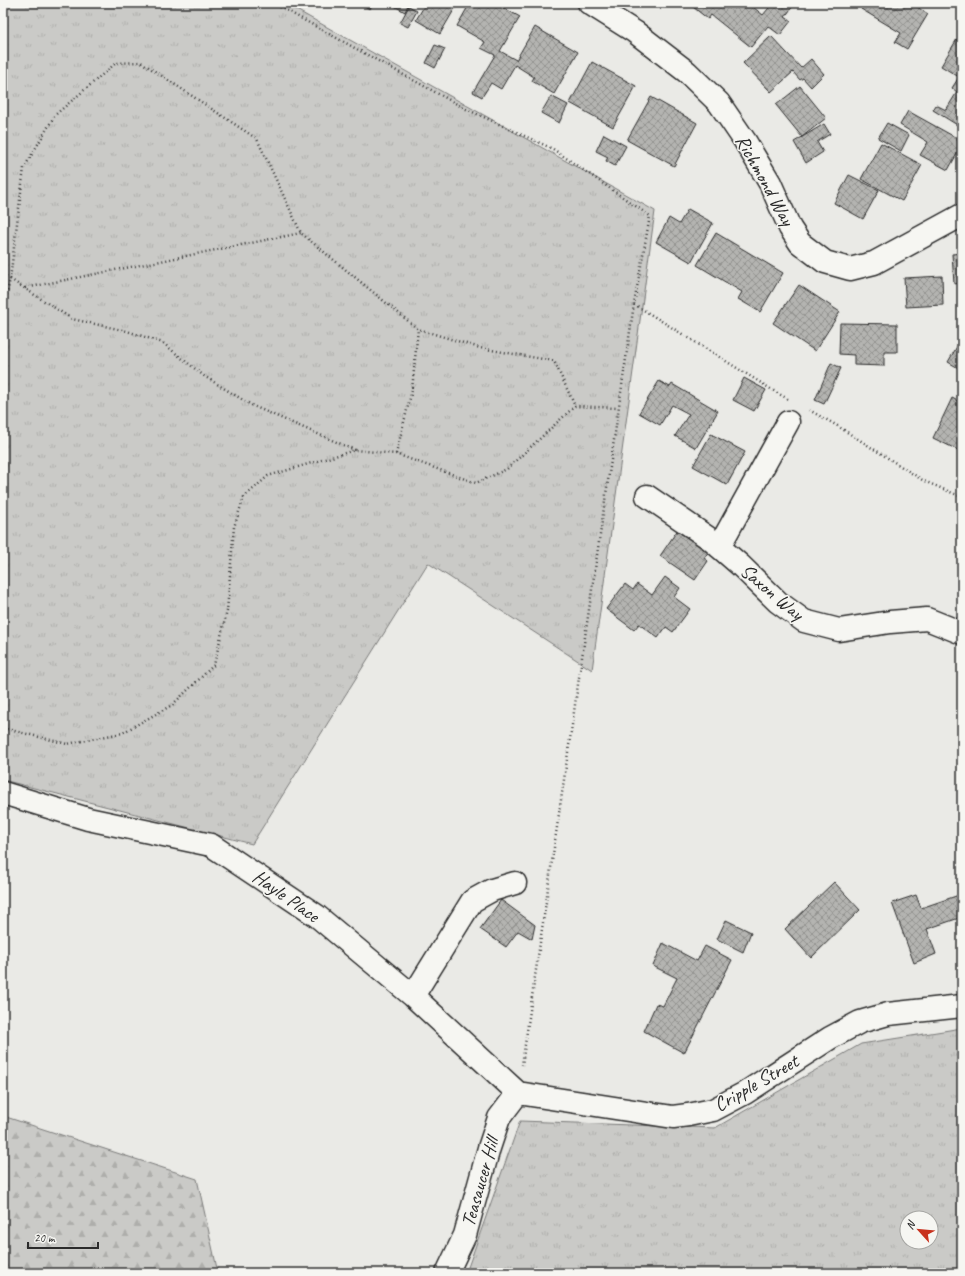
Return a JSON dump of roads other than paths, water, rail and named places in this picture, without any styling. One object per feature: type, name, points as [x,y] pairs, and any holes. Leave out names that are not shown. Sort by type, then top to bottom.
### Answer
[{"type":"street","name":"Richmond Way","points":[[589,3],[635,32],[687,72],[719,103],[745,141],[770,183],[790,228],[800,243],[825,262],[850,269],[874,263],[962,215]]},
{"type":"street","points":[[719,547],[788,422]]},
{"type":"street","name":"Saxon Way","points":[[647,496],[710,539],[740,565],[778,602],[804,621],[839,630],[890,622],[927,619],[962,633]]},
{"type":"street","name":"Hayle Place","points":[[3,792],[88,819],[211,844],[317,916],[413,996],[518,1093]]},
{"type":"street","points":[[413,996],[472,901],[492,890],[515,883]]},
{"type":"street","name":"Cripple Street","points":[[518,1093],[673,1116],[688,1115],[713,1110],[745,1093],[830,1038],[860,1022],[888,1014],[962,1006]]},
{"type":"street","name":"Teasaucer Hill","points":[[447,1273],[465,1235],[489,1148],[499,1118],[518,1093]]}]
